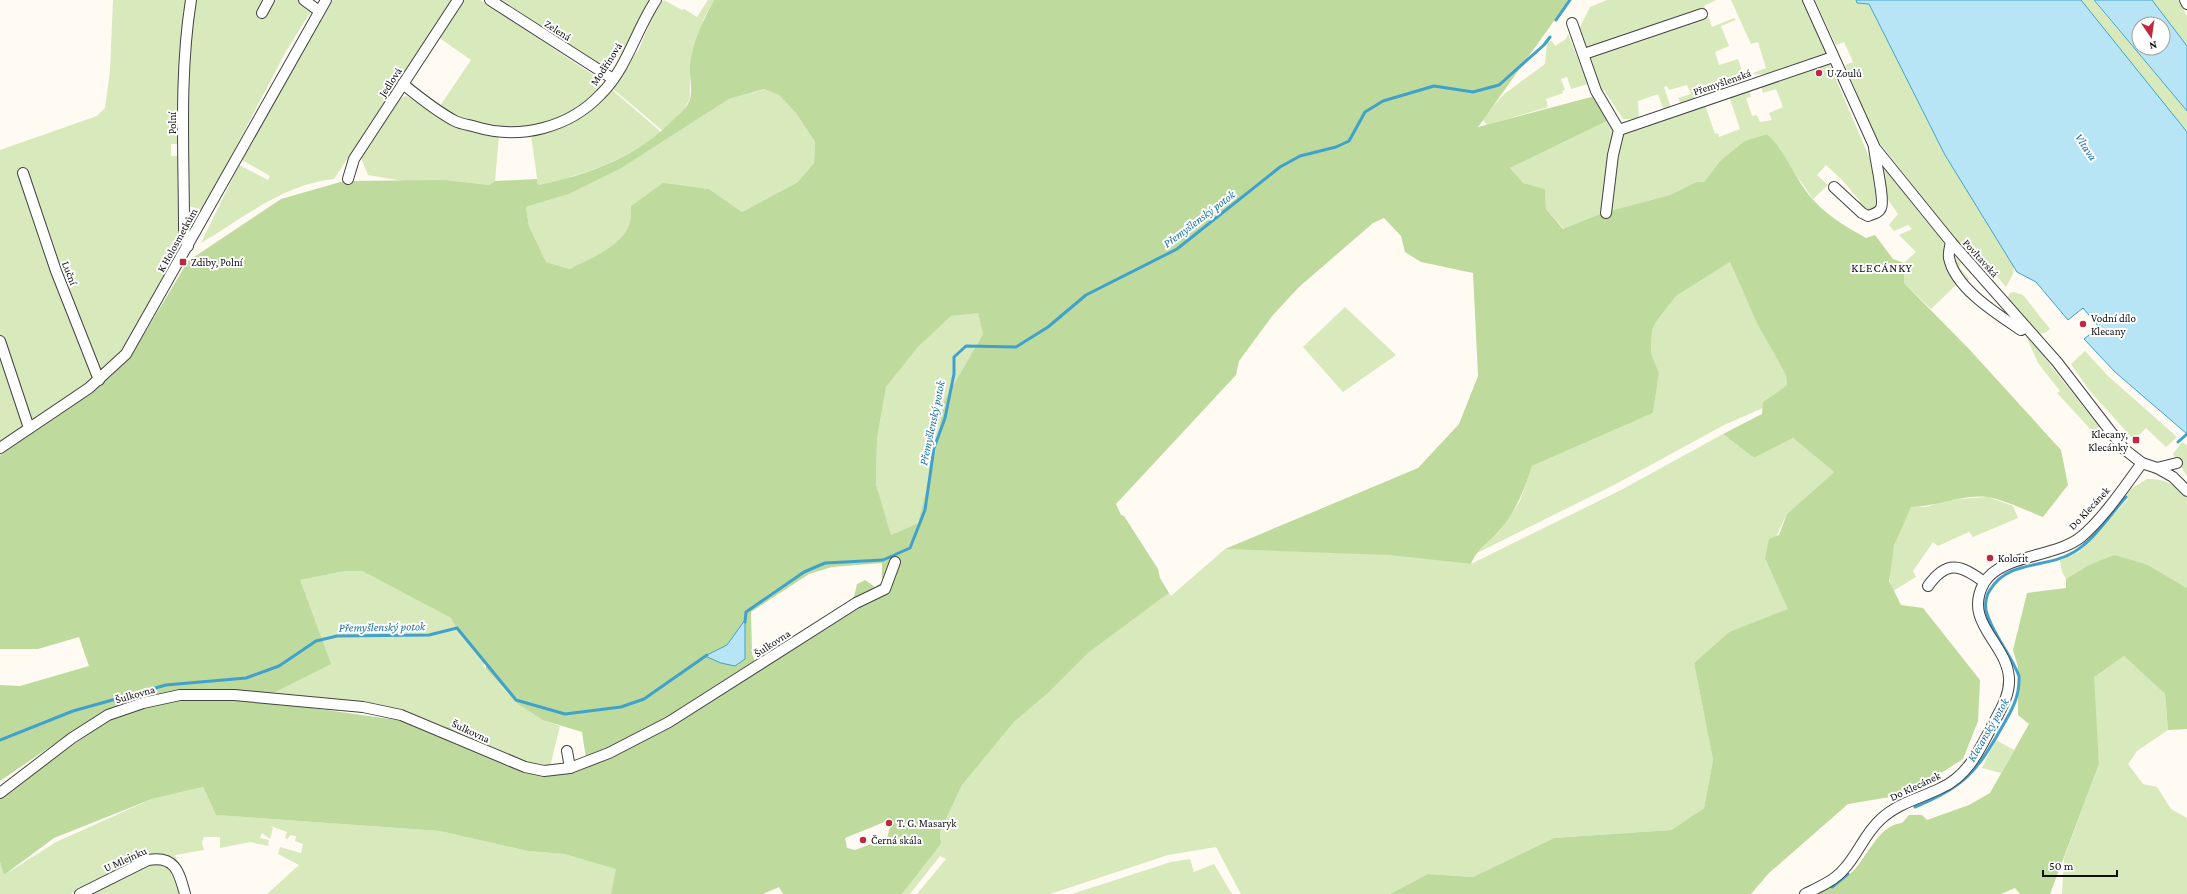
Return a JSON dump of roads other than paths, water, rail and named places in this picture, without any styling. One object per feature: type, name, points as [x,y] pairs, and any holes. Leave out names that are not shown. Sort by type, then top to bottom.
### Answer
[{"type":"street","name":"Polní","points":[[188,246],[184,229],[183,84],[186,30],[191,0]]},
{"type":"street","points":[[262,13],[270,0]]},
{"type":"street","points":[[304,0],[319,11]]},
{"type":"street","name":"K Holosmetkům","points":[[0,448],[100,380],[130,349],[326,0]]},
{"type":"street","name":"Jedlová","points":[[348,179],[354,159],[458,0]]},
{"type":"street","name":"Zelená","points":[[490,0],[613,79]]},
{"type":"street","name":"Modřínová","points":[[403,84],[456,121],[491,131],[521,133],[544,128],[581,112],[602,94],[628,56],[646,15],[656,0]]},
{"type":"street","name":"Povltavská","points":[[1808,0],[1874,147],[1950,242],[2057,362],[2124,449],[2142,463],[2157,468],[2172,477],[2187,491]]},
{"type":"street","points":[[2185,0],[2187,4]]},
{"type":"street","points":[[1584,54],[1702,14]]},
{"type":"street","points":[[1572,23],[1596,91],[1619,130],[1613,155],[1606,213]]},
{"type":"street","name":"Přemyšlenská","points":[[1619,130],[1834,57]]},
{"type":"street","points":[[1834,187],[1862,213],[1868,216],[1877,213],[1883,202],[1875,162],[1874,147]]},
{"type":"street","name":"Luční","points":[[23,173],[56,271],[100,380]]},
{"type":"street","points":[[1950,242],[1949,258],[1961,281],[1990,309],[2021,330],[2026,327]]},
{"type":"street","points":[[0,341],[29,428]]},
{"type":"street","name":"Do Klecánek","points":[[1805,894],[1834,878],[1844,869],[1879,820],[1903,804],[1943,788],[1960,776],[1979,752],[2002,707],[2009,686],[2009,676],[2005,661],[1984,626],[1979,613],[1979,595],[1984,582],[1999,569],[2012,563],[2067,546],[2081,537],[2122,490],[2142,463]]},
{"type":"street","points":[[2157,468],[2177,463]]},
{"type":"street","name":"Šulkovna","points":[[0,794],[43,759],[108,715],[143,703],[180,695],[234,695],[363,707],[401,715],[525,767],[544,771],[570,768],[610,753],[669,722],[856,603],[885,589],[895,562]]},
{"type":"street","points":[[1928,586],[1935,575],[1949,567],[1960,567],[1984,582]]},
{"type":"street","points":[[567,751],[570,768]]},
{"type":"street","name":"U Mlejnku","points":[[80,894],[148,860],[157,858],[168,861],[178,870],[185,894]]},
{"type":"water","name":"Vltava","points":[[1856,0],[2081,0],[2187,132],[2187,434],[2115,372],[2084,339],[2099,327],[2083,308],[2068,320],[2036,282],[2017,272],[1945,155],[1869,4],[1857,3]]},
{"type":"water","points":[[2094,0],[2152,0],[2164,16],[2131,16],[2131,44]]},
{"type":"water","points":[[2171,25],[2187,46],[2187,111],[2141,56],[2171,56]]},
{"type":"water","points":[[745,620],[745,659],[735,666],[721,663],[705,656],[727,645]]},
{"type":"waterway","name":"Přemyšlenský potok","points":[[1556,20],[1570,0]]},
{"type":"waterway","name":"Přemyšlenský potok","points":[[745,622],[746,612],[804,572],[825,563],[883,560],[910,548],[925,510],[934,448],[945,418],[954,374],[954,357],[966,346],[1016,347],[1048,327],[1086,295],[1177,249],[1280,167],[1300,156],[1336,147],[1349,141],[1365,112],[1383,101],[1434,86],[1473,92],[1499,85],[1544,45],[1550,37]]},
{"type":"waterway","name":"Klecanský potok","points":[[2178,442],[2187,434]]},
{"type":"waterway","name":"Klecanský potok","points":[[1915,807],[1946,793],[1967,777],[1993,743],[2015,703],[2019,676],[1992,626],[1986,610],[1986,602],[1990,590],[1998,580],[2007,573],[2052,561],[2074,552],[2095,534],[2126,497]]},
{"type":"waterway","name":"Přemyšlenský potok","points":[[0,740],[73,711],[166,685],[246,678],[279,666],[316,641],[337,636],[429,635],[457,628],[516,700],[565,714],[621,707],[644,699],[707,655]]},
{"type":"waterway","name":"Klecanský potok","points":[[1832,887],[1848,874]]},
{"type":"place","name":"U Zoulů","points":[[1819,73]]},
{"type":"place","name":"Zdiby, Polní","points":[[183,262]]},
{"type":"place","name":"Vodní dílo Klecany","points":[[2083,324]]},
{"type":"place","name":"Klecany, Klecánky","points":[[2136,440]]},
{"type":"place","name":"Kolorit","points":[[1990,558]]},
{"type":"place","name":"T. G. Masaryk","points":[[889,823]]},
{"type":"place","name":"Černá skála","points":[[863,840]]},
{"type":"district","name":"KLECÁNKY","points":[[1882,268]]}]
